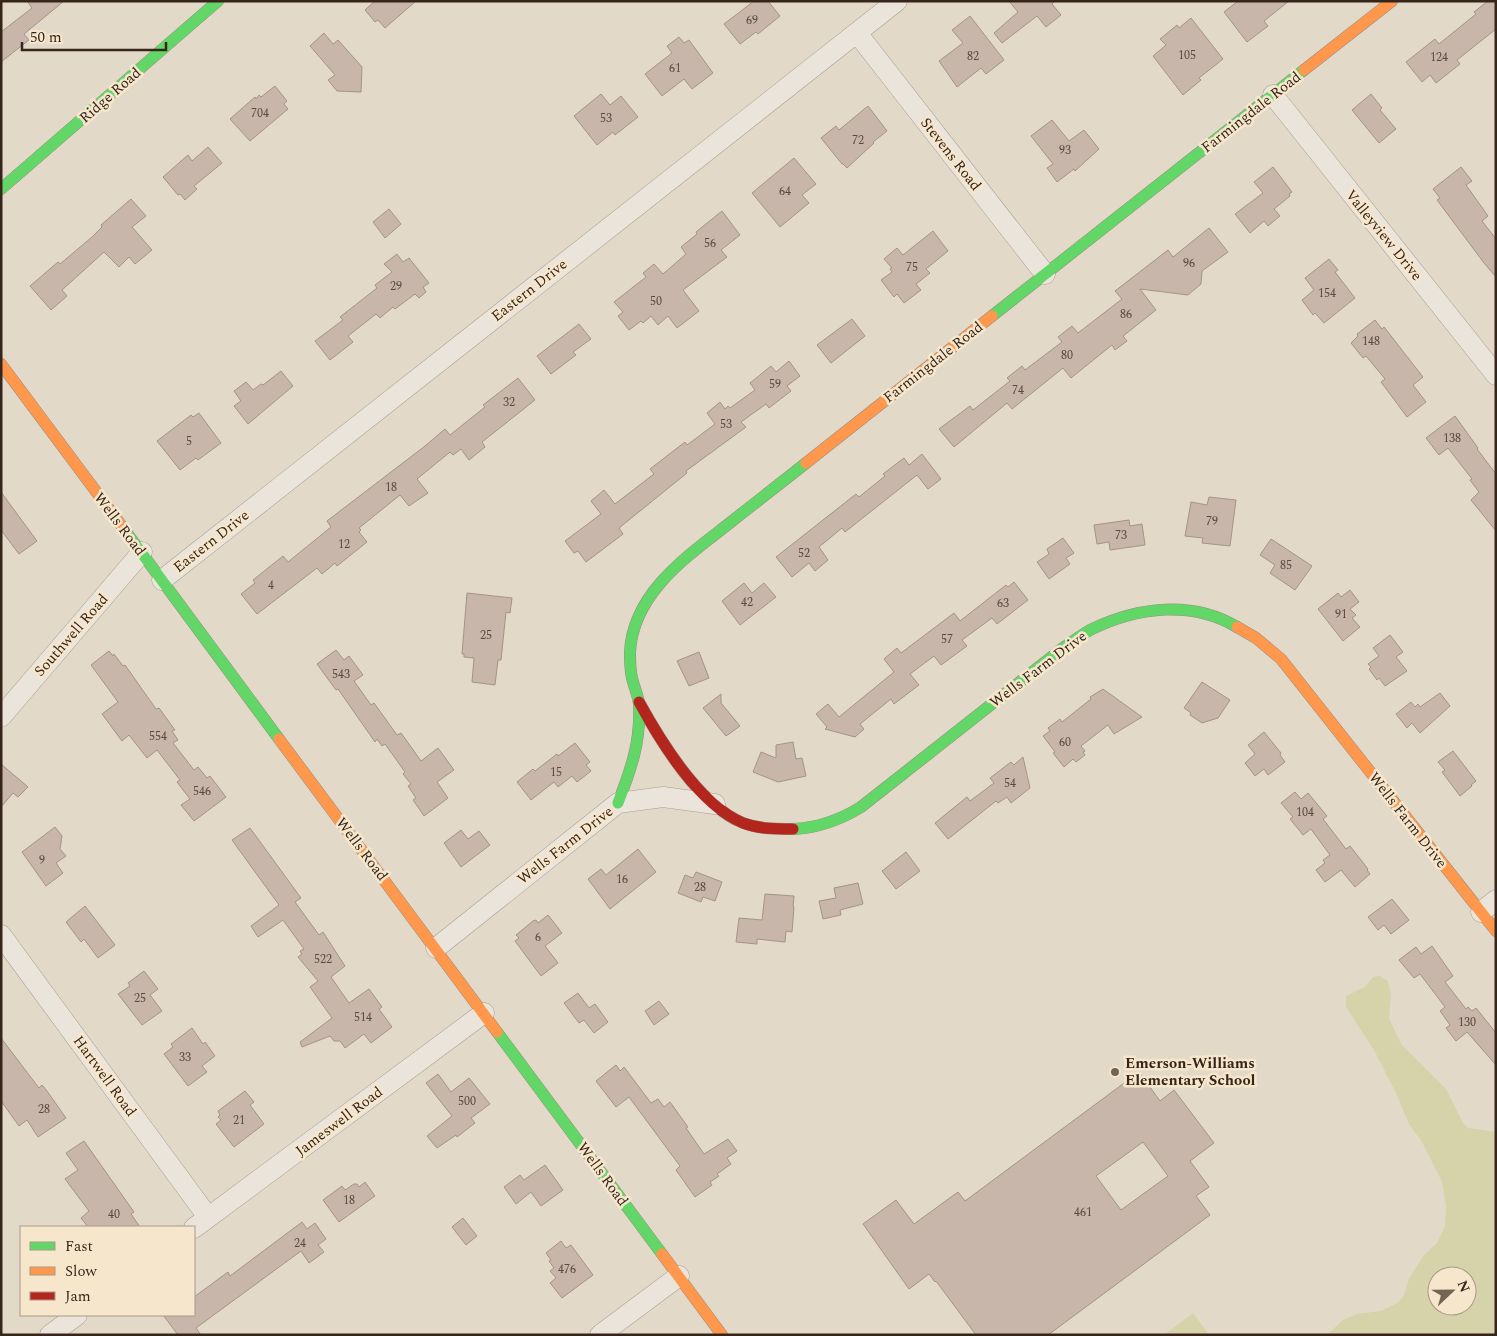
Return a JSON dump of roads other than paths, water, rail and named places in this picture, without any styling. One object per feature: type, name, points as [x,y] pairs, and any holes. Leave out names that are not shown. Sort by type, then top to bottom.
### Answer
[{"type":"street","name":"Ridge Road","points":[[1,189],[218,1]]},
{"type":"street","name":"Eastern Drive","points":[[162,580],[898,1]]},
{"type":"street","name":"Farmingdale Road","points":[[618,803],[634,761],[637,744],[639,702],[633,685],[630,666],[633,635],[643,607],[666,575],[690,554],[1392,1]]},
{"type":"street","name":"Stevens Road","points":[[857,33],[1045,274]]},
{"type":"street","name":"Valleyview Drive","points":[[1273,95],[1496,375]]},
{"type":"street","name":"Wells Road","points":[[1,364],[722,1335]]},
{"type":"street","name":"Southwell Road","points":[[1,717],[142,552]]},
{"type":"street","name":"Wells Farm Drive","points":[[639,702],[652,727],[676,760],[700,790],[727,814],[740,822],[766,828],[803,829],[832,823],[867,803],[1063,648],[1094,627],[1141,611],[1168,608],[1190,609],[1212,614],[1258,638],[1281,659],[1488,906],[1496,931]]},
{"type":"street","name":"Wells Farm Drive","points":[[436,948],[618,803],[663,797],[715,804]]},
{"type":"street","name":"Hartwell Road","points":[[1,936],[201,1223]]},
{"type":"street","name":"Jameswell Road","points":[[201,1223],[484,1013]]},
{"type":"street","points":[[600,1335],[679,1276]]},
{"type":"street","points":[[50,1335],[76,1316]]},
{"type":"place","name":"Emerson-Williams Elementary School","points":[[1115,1072]]}]
